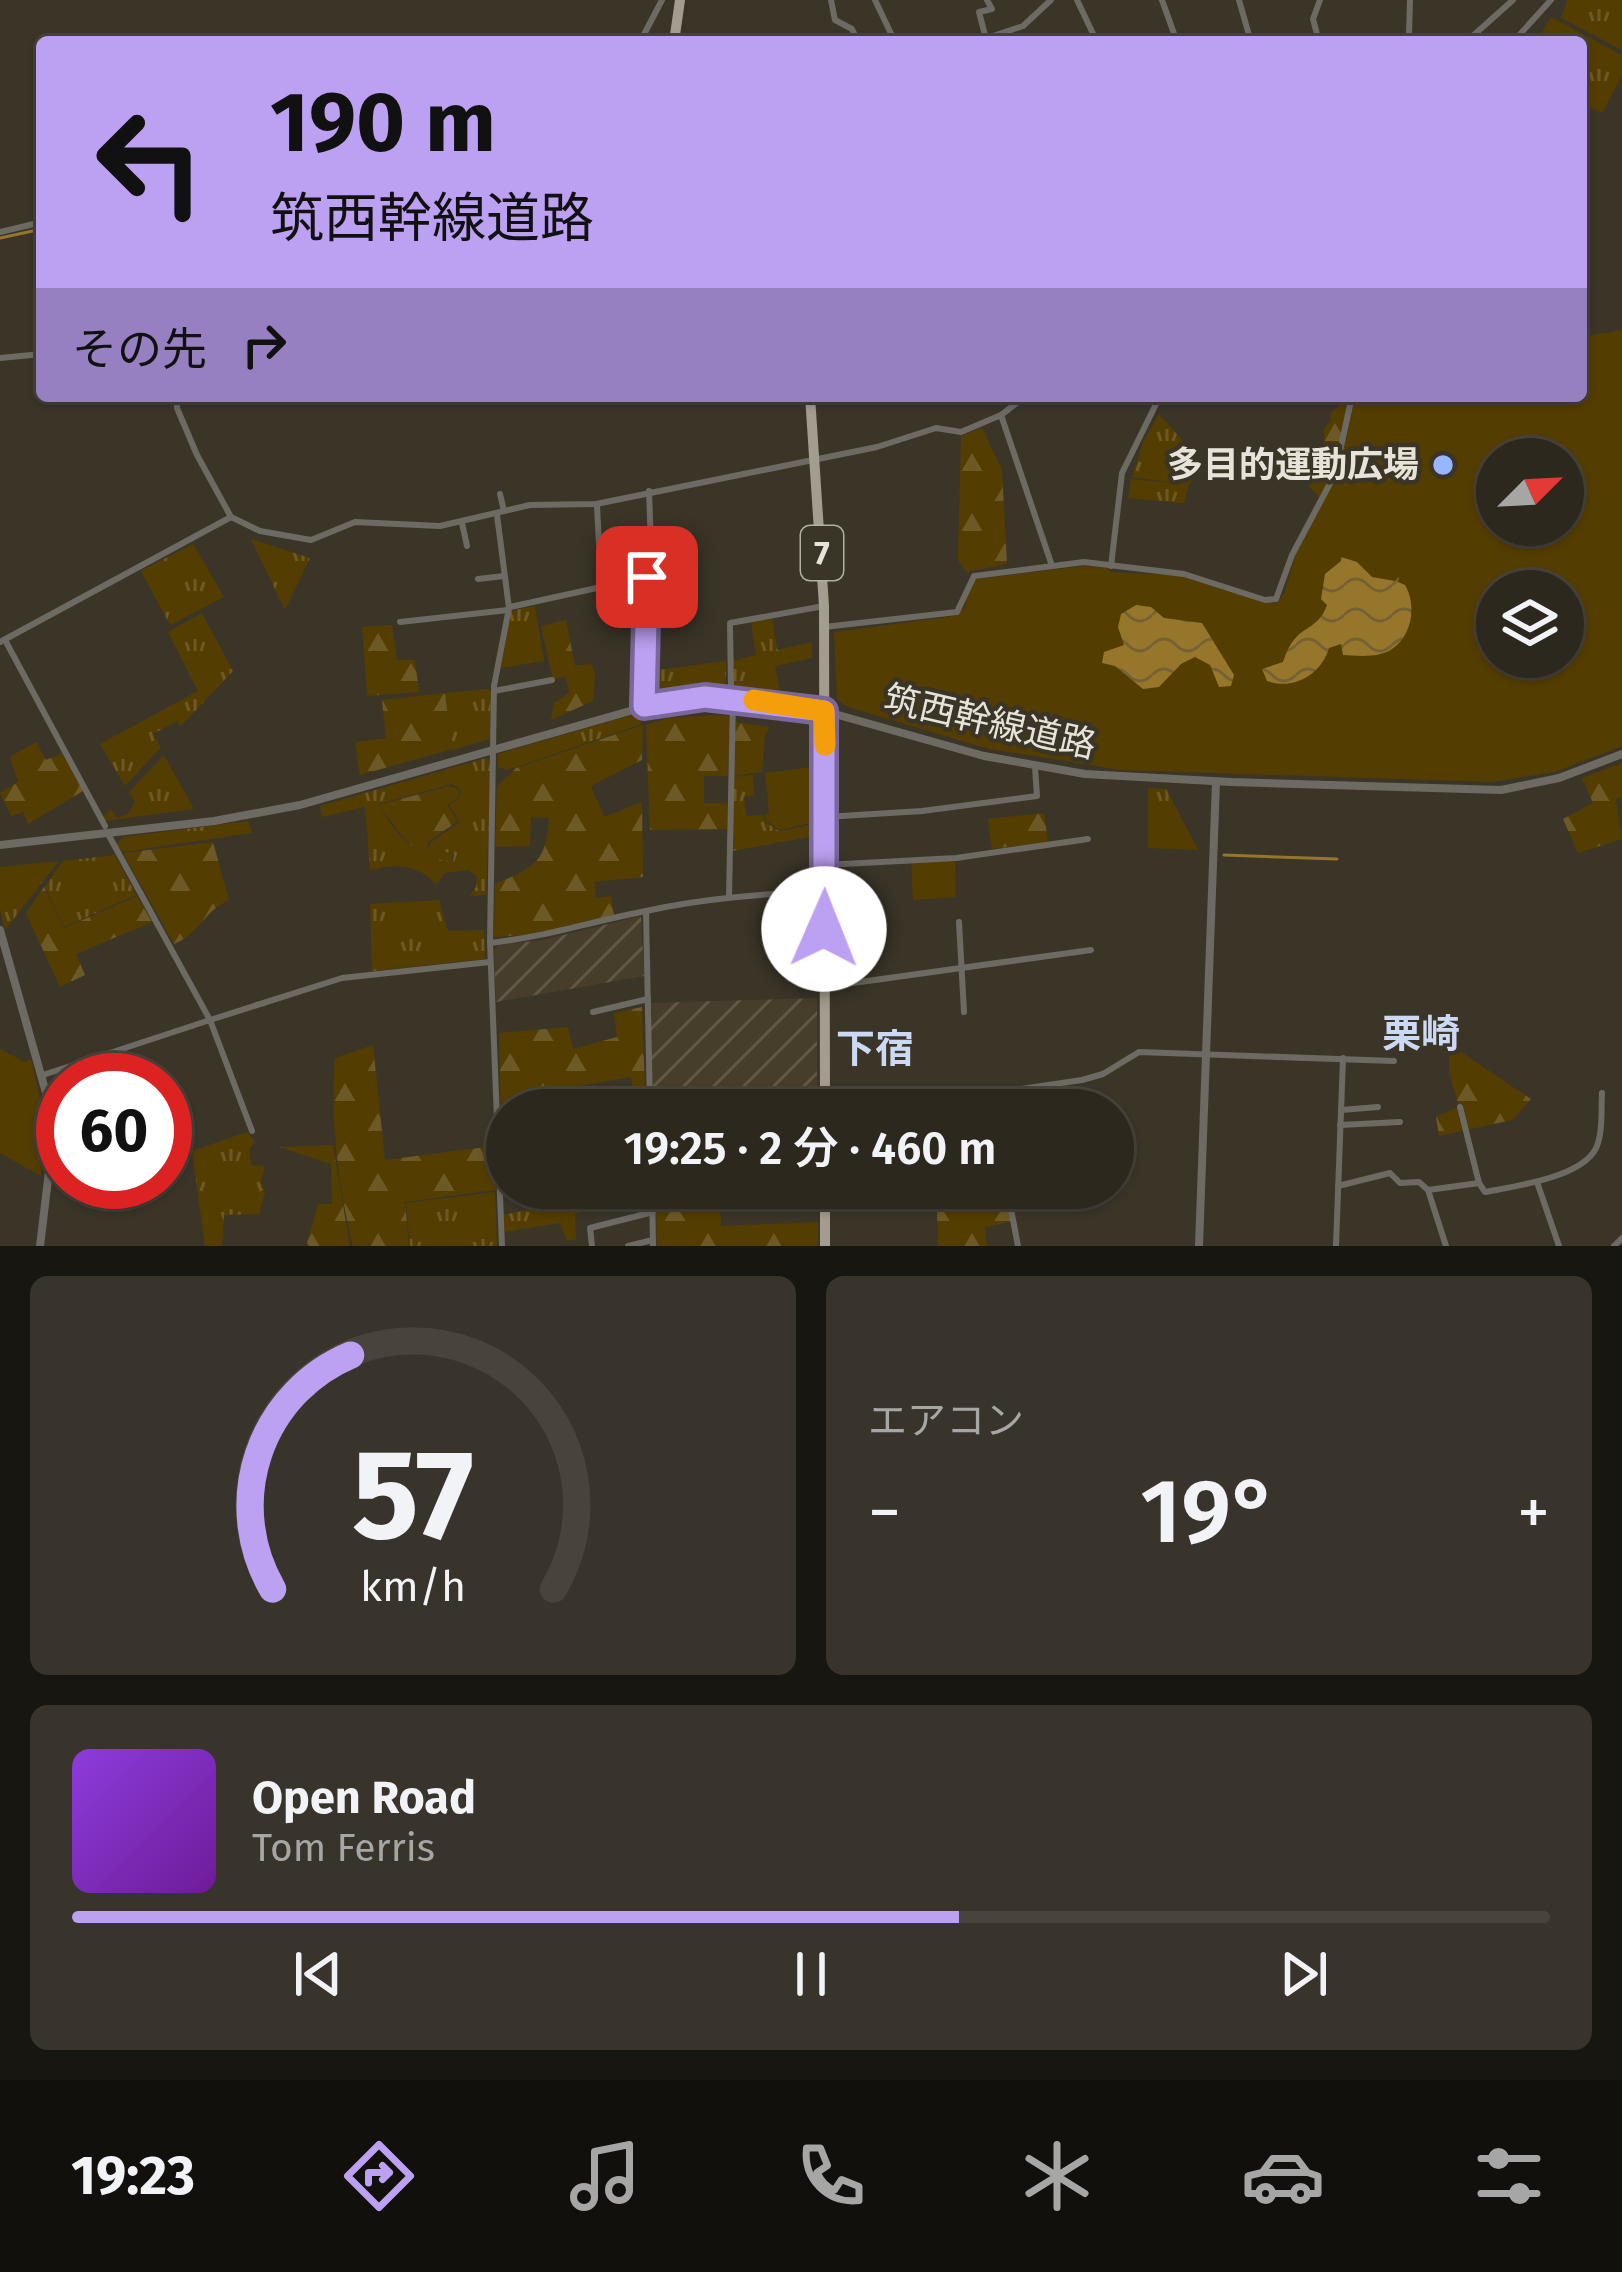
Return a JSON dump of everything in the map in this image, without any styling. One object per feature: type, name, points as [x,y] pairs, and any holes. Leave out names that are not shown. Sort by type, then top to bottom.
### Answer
[{"type":"main road","points":[[675,36],[680,0]]},
{"type":"main road","name":"7","points":[[810,402],[824,606],[825,1089]]},
{"type":"main road","points":[[825,1209],[825,1246]]},
{"type":"street","points":[[643,36],[662,0]]},
{"type":"street","points":[[831,0],[835,20],[855,36]]},
{"type":"street","points":[[875,0],[892,36]]},
{"type":"street","points":[[985,36],[979,12],[992,9],[987,0]]},
{"type":"street","points":[[1009,36],[1051,0]]},
{"type":"street","points":[[1076,0],[1094,36]]},
{"type":"street","points":[[1162,0],[1175,36]]},
{"type":"street","points":[[1239,0],[1249,36]]},
{"type":"street","points":[[1317,36],[1313,19],[1320,0]]},
{"type":"street","points":[[1410,0],[1410,36]]},
{"type":"street","points":[[1473,36],[1513,0]]},
{"type":"street","points":[[1518,36],[1551,0]]},
{"type":"street","points":[[0,232],[36,223]]},
{"type":"street","points":[[0,358],[36,355]]},
{"type":"street","points":[[176,402],[197,455],[231,517],[260,531],[310,540],[355,522],[422,526],[462,523],[530,506],[596,504],[877,447],[936,428],[961,432],[1018,402]]},
{"type":"street","points":[[1111,566],[1121,473],[1157,402]]},
{"type":"street","points":[[824,628],[957,612],[974,576],[1052,563],[1184,574],[1265,600],[1276,599],[1292,555],[1335,474],[1351,402]]},
{"type":"street","points":[[1001,415],[1052,563]]},
{"type":"street","points":[[644,706],[649,491]]},
{"type":"street","points":[[498,1089],[490,962],[494,691],[509,609],[500,494]]},
{"type":"street","points":[[596,504],[599,544]]},
{"type":"street","points":[[231,517],[3,641],[210,1020],[252,1131]]},
{"type":"street","points":[[462,523],[467,546]]},
{"type":"street","points":[[400,622],[509,609],[693,567]]},
{"type":"street","points":[[478,579],[506,576]]},
{"type":"street","points":[[729,897],[730,623],[824,606]]},
{"type":"street","points":[[494,691],[552,680]]},
{"type":"street","name":"筑西幹線道路","points":[[0,845],[214,821],[299,805],[644,706],[732,694],[824,711],[1035,767],[1216,782],[1501,790],[1540,784],[1622,754]]},
{"type":"street","points":[[825,818],[1037,796],[1035,767]]},
{"type":"street","points":[[1199,1246],[1216,782]]},
{"type":"street","points":[[825,865],[956,857],[1088,838]]},
{"type":"street","points":[[490,943],[543,937],[646,910],[729,897],[824,891]]},
{"type":"street","points":[[785,893],[790,927],[824,929]]},
{"type":"street","points":[[646,910],[650,1089]]},
{"type":"street","points":[[959,922],[964,1012]]},
{"type":"street","points":[[0,930],[36,1053]]},
{"type":"street","points":[[824,987],[1091,950]]},
{"type":"street","points":[[110,1053],[342,978],[490,962]]},
{"type":"street","points":[[593,1012],[648,999]]},
{"type":"street","points":[[1014,1089],[1103,1074],[1139,1052],[1394,1060]]},
{"type":"street","points":[[1336,1246],[1343,1058]]},
{"type":"street","points":[[1460,1107],[1485,1192],[1537,1182],[1588,1159],[1598,1145],[1602,1093]]},
{"type":"street","points":[[1341,1110],[1378,1107]]},
{"type":"street","points":[[1340,1125],[1400,1122]]},
{"type":"street","points":[[1338,1186],[1390,1173],[1400,1183],[1419,1182],[1428,1190],[1446,1246]]},
{"type":"street","points":[[1537,1182],[1559,1246]]},
{"type":"street","points":[[1428,1190],[1479,1183]]},
{"type":"street","points":[[40,1246],[44,1209]]},
{"type":"street","points":[[502,1246],[503,1209]]},
{"type":"street","points":[[1011,1209],[1018,1246]]},
{"type":"street","points":[[592,1246],[590,1228],[652,1212],[653,1243],[628,1246]]},
{"type":"street","points":[[1614,1246],[1622,1238]]},
{"type":"shaded area","points":[[641,916],[644,976],[496,1002],[494,950],[499,945],[543,940]]},
{"type":"shaded area","points":[[817,998],[817,1089],[652,1089],[650,1003]]},
{"type":"green space","points":[[1568,0],[1622,0],[1622,50],[1561,18]]},
{"type":"green space","points":[[1551,17],[1586,36],[1540,36]]},
{"type":"green space","points":[[1587,36],[1622,55],[1622,75],[1602,113],[1587,106]]},
{"type":"green space","points":[[1622,330],[1622,746],[1555,772],[1492,782],[1120,770],[985,748],[837,700],[834,632],[955,616],[965,607],[969,586],[976,579],[1084,566],[1177,575],[1277,603],[1285,592],[1296,552],[1338,473],[1354,402],[1587,402],[1587,336]]},
{"type":"green space","points":[[1348,402],[1333,474],[1319,497],[1300,477],[1325,440],[1323,430],[1330,414]]},
{"type":"green space","points":[[1159,414],[1204,465],[1189,484],[1184,503],[1128,498],[1131,479],[1183,484],[1132,477]]},
{"type":"green space","points":[[982,428],[1002,470],[1007,564],[966,572],[958,560],[961,436]]},
{"type":"green space","points":[[251,539],[310,558],[285,610]]},
{"type":"green space","points":[[193,544],[224,597],[170,625],[141,571]]},
{"type":"green space","points":[[535,606],[544,661],[501,668],[511,611]]},
{"type":"green space","points":[[202,613],[233,671],[181,726],[177,721],[153,734],[161,747],[125,786],[100,744],[198,691],[168,632]]},
{"type":"green space","points":[[772,618],[777,650],[812,642],[812,658],[775,666],[780,693],[732,687],[732,661],[756,655],[751,622]]},
{"type":"green space","points":[[566,620],[575,666],[591,664],[595,673],[593,701],[551,720],[554,703],[569,693],[566,677],[553,679],[541,626]]},
{"type":"green space","points":[[392,625],[397,660],[415,660],[419,692],[367,696],[362,627]]},
{"type":"green space","points":[[726,661],[726,687],[651,693],[650,671]]},
{"type":"green space","points":[[488,689],[490,739],[452,750],[445,693]]},
{"type":"green space","points":[[445,693],[452,749],[360,775],[355,742],[386,738],[382,700]]},
{"type":"green space","points":[[635,714],[642,724],[507,770],[498,767],[498,754]]},
{"type":"green space","points":[[730,716],[728,776],[704,776],[704,803],[727,803],[727,829],[650,830],[646,725],[668,718]]},
{"type":"green space","points":[[735,722],[770,727],[765,734],[762,772],[732,776]]},
{"type":"green space","points":[[643,725],[642,760],[591,786],[604,817],[642,802],[643,877],[595,882],[596,898],[611,896],[614,915],[541,934],[494,937],[495,884],[536,862],[545,845],[549,818],[531,817],[530,846],[495,847],[497,786],[516,768]]},
{"type":"green space","points":[[36,742],[46,760],[62,753],[83,791],[28,824],[23,812],[11,816],[0,793],[18,782],[10,757]]},
{"type":"green space","points":[[164,755],[194,809],[105,821],[111,809],[117,818],[128,814],[135,802],[129,792]]},
{"type":"green space","points":[[486,758],[491,772],[486,895],[469,896],[477,877],[468,870],[445,873],[436,884],[406,867],[370,870],[365,807],[322,817],[320,806]],"holes":[[[452,784],[461,790],[459,799],[449,805],[460,822],[428,849],[454,854],[453,861],[428,856],[408,843],[378,804]]]},
{"type":"green space","points":[[1622,763],[1622,797],[1616,800],[1622,839],[1578,853],[1563,819],[1593,803],[1582,778]]},
{"type":"green space","points":[[813,767],[814,822],[780,830],[766,821],[765,773]]},
{"type":"green space","points":[[753,775],[754,796],[744,797],[746,816],[764,815],[765,822],[779,831],[815,824],[815,836],[732,851],[732,840],[738,838],[732,838],[733,777]]},
{"type":"green space","points":[[450,786],[460,790],[458,798],[447,805],[458,821],[428,842],[427,849],[452,854],[452,861],[417,850],[378,805]]},
{"type":"green space","points":[[1148,788],[1166,789],[1198,850],[1148,848]]},
{"type":"green space","points":[[1044,813],[1048,842],[992,849],[988,819]]},
{"type":"green space","points":[[248,821],[252,833],[122,852],[117,844],[123,837]]},
{"type":"green space","points":[[213,842],[229,900],[174,944],[123,853]]},
{"type":"green space","points":[[115,855],[136,895],[64,927],[45,887],[63,861]]},
{"type":"green space","points":[[955,860],[956,897],[913,900],[911,863]]},
{"type":"green space","points":[[59,861],[5,930],[0,867]]},
{"type":"green space","points":[[44,887],[64,928],[137,896],[152,922],[76,954],[85,975],[60,987],[26,913]]},
{"type":"green space","points":[[439,900],[448,931],[484,930],[485,959],[372,971],[370,904]]},
{"type":"green space","points":[[642,1007],[645,1087],[633,1089],[631,1077],[567,1089],[500,1089],[499,1033],[568,1027],[573,1049],[617,1037],[614,1013]]},
{"type":"green space","points":[[1449,1044],[1531,1099],[1512,1120],[1439,1136],[1436,1117],[1459,1107],[1449,1072]]},
{"type":"green space","points":[[373,1045],[385,1160],[486,1147],[486,1191],[405,1202],[409,1246],[353,1246],[336,1152],[335,1058]]},
{"type":"green space","points":[[0,1049],[25,1062],[31,1059],[36,1080],[36,1173],[0,1153]]},
{"type":"green space","points":[[247,1132],[255,1142],[249,1149],[251,1165],[265,1166],[259,1214],[224,1215],[222,1246],[205,1246],[192,1151]]},
{"type":"green space","points":[[333,1145],[350,1246],[309,1246],[318,1204],[332,1204],[331,1164],[279,1147]]},
{"type":"green space","points":[[486,1193],[486,1209],[496,1209],[497,1246],[410,1246],[406,1203]]},
{"type":"green space","points":[[531,1209],[585,1211],[575,1214],[576,1239],[567,1241],[560,1223],[505,1232],[503,1215]]},
{"type":"green space","points":[[656,1209],[720,1209],[721,1226],[818,1222],[818,1246],[657,1246]]},
{"type":"green space","points":[[1009,1209],[1011,1222],[985,1227],[987,1246],[938,1246],[937,1210],[916,1210]]},
{"type":"water","points":[[1341,557],[1357,562],[1372,577],[1395,581],[1399,577],[1411,602],[1404,636],[1392,649],[1375,655],[1343,655],[1341,644],[1329,648],[1306,678],[1288,684],[1267,681],[1262,669],[1283,662],[1294,640],[1322,614],[1327,605],[1321,599],[1325,574]]},
{"type":"water","points":[[1136,605],[1151,607],[1164,618],[1202,623],[1234,675],[1231,686],[1219,687],[1210,665],[1195,657],[1159,687],[1143,689],[1115,666],[1102,663],[1104,652],[1124,645],[1118,627],[1121,614]]},
{"type":"waterway","points":[[0,238],[36,230]]},
{"type":"waterway","points":[[1224,855],[1337,859]]},
{"type":"slow traffic","points":[[754,700],[824,711],[825,745]]},
{"type":"place","name":"多目的運動広場","points":[[1443,465]]},
{"type":"district","name":"栗崎","points":[[1421,1034]]},
{"type":"district","name":"下宿","points":[[875,1049]]},
{"type":"route","points":[[647,577],[644,706],[705,697],[824,711],[824,929]]}]
